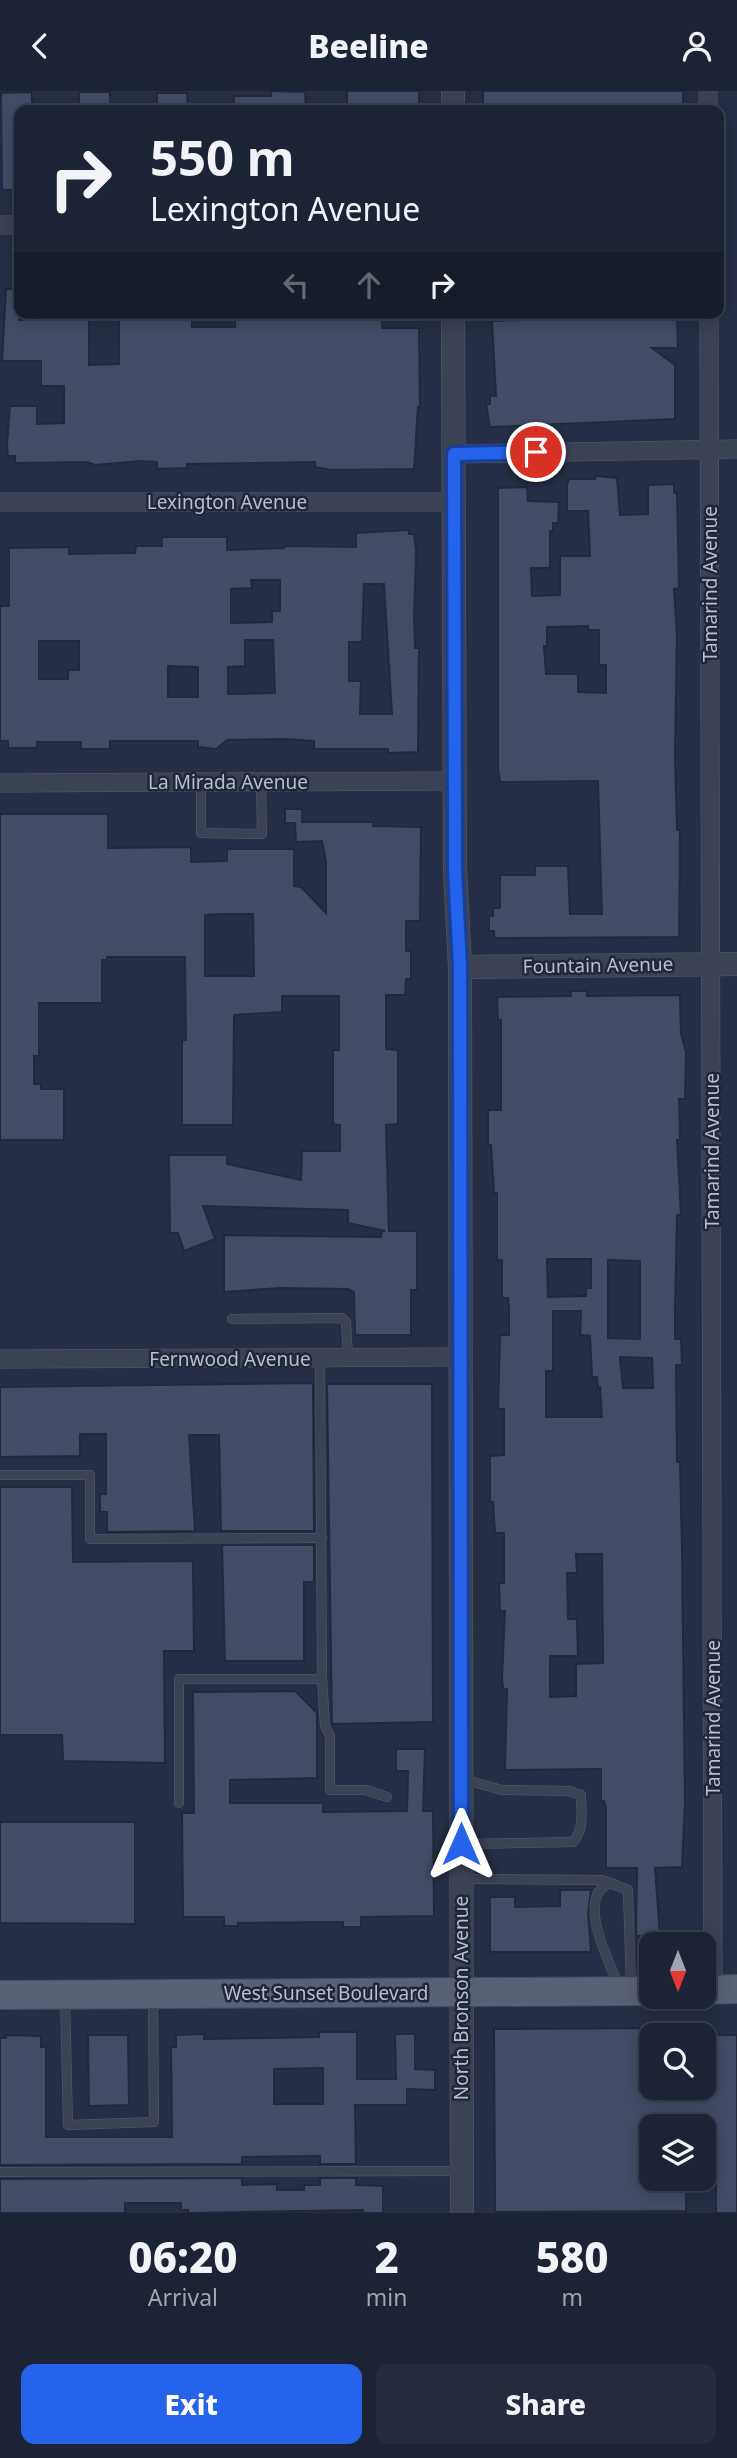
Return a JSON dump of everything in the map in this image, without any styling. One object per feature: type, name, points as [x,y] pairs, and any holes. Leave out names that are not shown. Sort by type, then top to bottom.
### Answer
[{"type":"main road","name":"West Sunset Boulevard","points":[[0,1995],[634,1991]]},
{"type":"street","name":"North Bronson Avenue","points":[[453,319],[455,870],[460,967],[462,2213]]},
{"type":"street","name":"Tamarind Avenue","points":[[709,319],[718,1990]]},
{"type":"street","points":[[454,454],[737,449]]},
{"type":"street","name":"Lexington Avenue","points":[[0,502],[454,502]]},
{"type":"street","name":"La Mirada Avenue","points":[[0,783],[455,781]]},
{"type":"street","name":"Fountain Avenue","points":[[460,967],[737,964]]},
{"type":"street","name":"Fernwood Avenue","points":[[0,1359],[460,1357]]},
{"type":"lane","points":[[201,782],[201,833],[262,834],[261,782]]},
{"type":"lane","points":[[232,1319],[341,1318],[346,1322],[348,1358]]},
{"type":"lane","points":[[320,1358],[322,1679],[325,1726],[330,1736],[330,1790],[366,1790],[387,1797]]},
{"type":"lane","points":[[0,1475],[90,1475],[90,1539],[322,1538]]},
{"type":"lane","points":[[179,1803],[179,1679],[322,1679]]},
{"type":"lane","points":[[461,1779],[502,1790],[578,1792],[581,1795],[582,1825],[580,1834],[573,1842],[461,1844]]},
{"type":"lane","points":[[461,1879],[594,1880],[612,1883],[628,1890],[634,1991]]},
{"type":"lane","points":[[612,1883],[605,1885],[596,1895],[596,1927],[634,1991]]},
{"type":"lane","points":[[65,1994],[68,2125],[154,2122],[153,1995]]},
{"type":"lane","points":[[0,2172],[461,2171]]},
{"type":"building","points":[[271,91],[305,92],[306,105],[234,105],[234,96],[271,96]]},
{"type":"building","points":[[347,91],[419,91],[419,105],[347,105]]},
{"type":"building","points":[[483,91],[683,91],[683,105],[483,105]]},
{"type":"building","points":[[32,92],[32,105],[14,105],[14,190],[2,190],[1,93]]},
{"type":"building","points":[[79,92],[110,92],[110,105],[79,105]]},
{"type":"building","points":[[157,93],[187,93],[188,105],[157,105]]},
{"type":"building","points":[[6,289],[14,289],[14,319],[89,319],[89,365],[119,364],[119,319],[192,319],[192,327],[235,327],[235,319],[382,319],[382,328],[419,328],[420,407],[414,469],[331,470],[315,467],[315,462],[187,464],[187,468],[157,469],[157,462],[140,461],[95,465],[87,462],[15,463],[15,456],[8,456],[7,445],[10,406],[37,406],[37,424],[64,423],[64,386],[41,386],[41,361],[2,361]]},
{"type":"building","points":[[677,319],[678,348],[652,348],[675,365],[675,419],[490,427],[486,404],[490,404],[490,396],[496,396],[492,321]]},
{"type":"building","points":[[596,476],[617,478],[620,515],[648,514],[648,485],[674,484],[674,493],[677,493],[679,588],[674,589],[677,633],[675,754],[677,830],[680,830],[679,937],[494,938],[494,931],[489,931],[489,916],[493,916],[493,908],[500,908],[500,875],[535,875],[535,866],[568,866],[570,914],[602,914],[598,781],[500,782],[498,769],[498,488],[527,487],[528,501],[559,502],[558,523],[553,523],[553,531],[550,531],[550,568],[531,568],[532,596],[560,595],[560,556],[590,556],[588,511],[567,511],[567,485],[569,479],[595,479]],"holes":[[[588,626],[588,630],[599,630],[599,665],[606,665],[606,693],[578,692],[578,674],[546,674],[544,646],[547,646],[547,627]]]},
{"type":"building","points":[[409,530],[409,534],[414,534],[415,648],[419,648],[418,752],[388,753],[388,749],[314,749],[314,741],[282,739],[227,740],[216,749],[198,747],[198,741],[110,741],[110,749],[81,749],[81,742],[37,742],[37,748],[8,748],[8,741],[0,741],[0,606],[9,606],[9,548],[69,547],[69,554],[135,553],[136,546],[162,546],[162,537],[227,537],[227,550],[284,546],[356,547],[356,533]],"holes":[[[251,580],[280,580],[280,611],[272,611],[272,622],[231,623],[231,589],[252,588]],[[364,584],[384,584],[392,714],[360,714],[361,681],[349,681],[349,642],[362,642]],[[245,640],[273,640],[275,693],[228,694],[228,667],[245,666]],[[39,641],[79,641],[79,670],[68,670],[68,679],[39,679]],[[168,666],[198,667],[198,697],[168,697]]]},
{"type":"building","points":[[285,809],[302,809],[302,822],[373,822],[373,826],[421,827],[420,921],[406,921],[406,951],[411,951],[411,979],[406,979],[405,995],[386,995],[386,1049],[398,1050],[398,1124],[386,1125],[389,1231],[417,1231],[417,1290],[411,1290],[411,1335],[355,1335],[354,1292],[348,1289],[280,1288],[224,1292],[224,1235],[381,1237],[382,1231],[385,1231],[348,1223],[348,1210],[203,1206],[215,1239],[184,1251],[178,1233],[170,1233],[169,1155],[227,1155],[227,1164],[301,1180],[302,1151],[340,1151],[340,1125],[333,1124],[333,1050],[339,1050],[339,996],[282,996],[282,1012],[234,1015],[233,1125],[182,1125],[182,1040],[186,1040],[185,957],[107,957],[107,960],[102,960],[102,1003],[39,1003],[39,1056],[34,1056],[34,1084],[41,1084],[41,1089],[64,1089],[64,1140],[0,1140],[0,814],[108,814],[108,848],[191,847],[191,862],[227,861],[227,849],[294,849],[294,886],[301,887],[326,913],[326,861],[322,841],[296,842],[295,823],[285,823]],"holes":[[[253,914],[254,976],[205,976],[205,915]]]},
{"type":"building","points":[[571,991],[587,991],[587,996],[680,995],[681,1034],[686,1052],[685,1099],[679,1099],[680,1140],[677,1140],[681,1215],[677,1215],[675,1339],[681,1339],[682,1365],[676,1365],[677,1462],[680,1462],[682,1548],[685,1805],[682,1867],[655,1868],[660,1932],[639,1932],[639,1936],[636,1936],[637,1868],[606,1868],[606,1808],[604,1801],[601,1801],[601,1769],[505,1770],[507,1689],[503,1689],[502,1678],[505,1611],[500,1611],[499,1583],[504,1583],[504,1533],[495,1533],[493,1502],[490,1502],[490,1456],[504,1455],[504,1409],[498,1409],[500,1335],[509,1335],[508,1298],[502,1298],[502,1260],[497,1260],[497,1193],[494,1193],[491,1145],[488,1145],[488,1110],[501,1110],[501,1020],[498,1020],[497,997],[571,996]],"holes":[[[547,1259],[591,1259],[591,1288],[586,1288],[586,1296],[548,1297]],[[608,1260],[640,1261],[640,1339],[608,1338]],[[553,1311],[581,1311],[580,1335],[590,1336],[592,1377],[597,1377],[600,1387],[602,1417],[546,1417],[546,1371],[553,1371]],[[620,1357],[652,1358],[653,1388],[623,1388]],[[576,1554],[602,1554],[603,1663],[576,1664],[576,1696],[550,1697],[550,1656],[578,1656],[577,1619],[568,1619],[567,1573],[577,1573]]]},
{"type":"building","points":[[313,1383],[314,1531],[221,1531],[219,1435],[189,1435],[195,1531],[107,1532],[107,1512],[100,1512],[100,1494],[106,1494],[106,1434],[80,1434],[80,1456],[0,1457],[0,1387]]},
{"type":"building","points":[[327,1384],[432,1384],[433,1722],[332,1724]]},
{"type":"building","points":[[0,1487],[72,1487],[73,1562],[193,1561],[194,1651],[164,1651],[165,1763],[63,1761],[62,1735],[0,1735]]},
{"type":"building","points":[[222,1545],[314,1545],[314,1582],[304,1582],[304,1661],[225,1661]]},
{"type":"building","points":[[295,1691],[317,1713],[317,1778],[230,1780],[230,1803],[323,1803],[323,1812],[407,1811],[408,1771],[396,1771],[396,1749],[425,1749],[423,1811],[433,1811],[434,1916],[361,1917],[361,1927],[343,1927],[343,1922],[238,1923],[238,1926],[224,1926],[224,1917],[183,1917],[182,1813],[194,1813],[193,1692]]},
{"type":"building","points":[[0,1822],[135,1822],[135,1924],[0,1923]]},
{"type":"building","points":[[560,1890],[591,1890],[588,1914],[591,1952],[490,1952],[490,1897],[515,1897],[515,1907],[560,1906]]},
{"type":"building","points":[[639,2028],[639,2100],[716,2100],[716,2035],[737,2035],[737,2213],[716,2213],[716,2114],[639,2114],[639,2191],[686,2191],[686,2211],[495,2212],[494,2029]]},
{"type":"building","points":[[319,2032],[357,2032],[357,2079],[396,2079],[395,2034],[415,2034],[415,2069],[435,2070],[435,2090],[407,2089],[407,2105],[355,2105],[356,2164],[320,2164],[320,2156],[242,2157],[242,2164],[0,2165],[0,2038],[6,2038],[6,2035],[41,2036],[41,2047],[46,2047],[46,2137],[172,2137],[171,2047],[176,2047],[176,2035],[204,2034],[204,2039],[319,2037]],"holes":[[[323,2068],[323,2104],[274,2104],[274,2069]]]},
{"type":"building","points":[[88,2035],[128,2035],[129,2105],[89,2106]]},
{"type":"building","points":[[242,2178],[242,2185],[277,2184],[277,2190],[304,2190],[304,2185],[320,2185],[320,2178],[356,2178],[356,2185],[383,2186],[383,2213],[363,2213],[363,2210],[188,2213],[188,2210],[181,2210],[181,2203],[125,2203],[125,2213],[0,2213],[0,2179]]},
{"type":"route","points":[[461,1844],[460,967],[455,870],[454,454],[536,452]]}]
